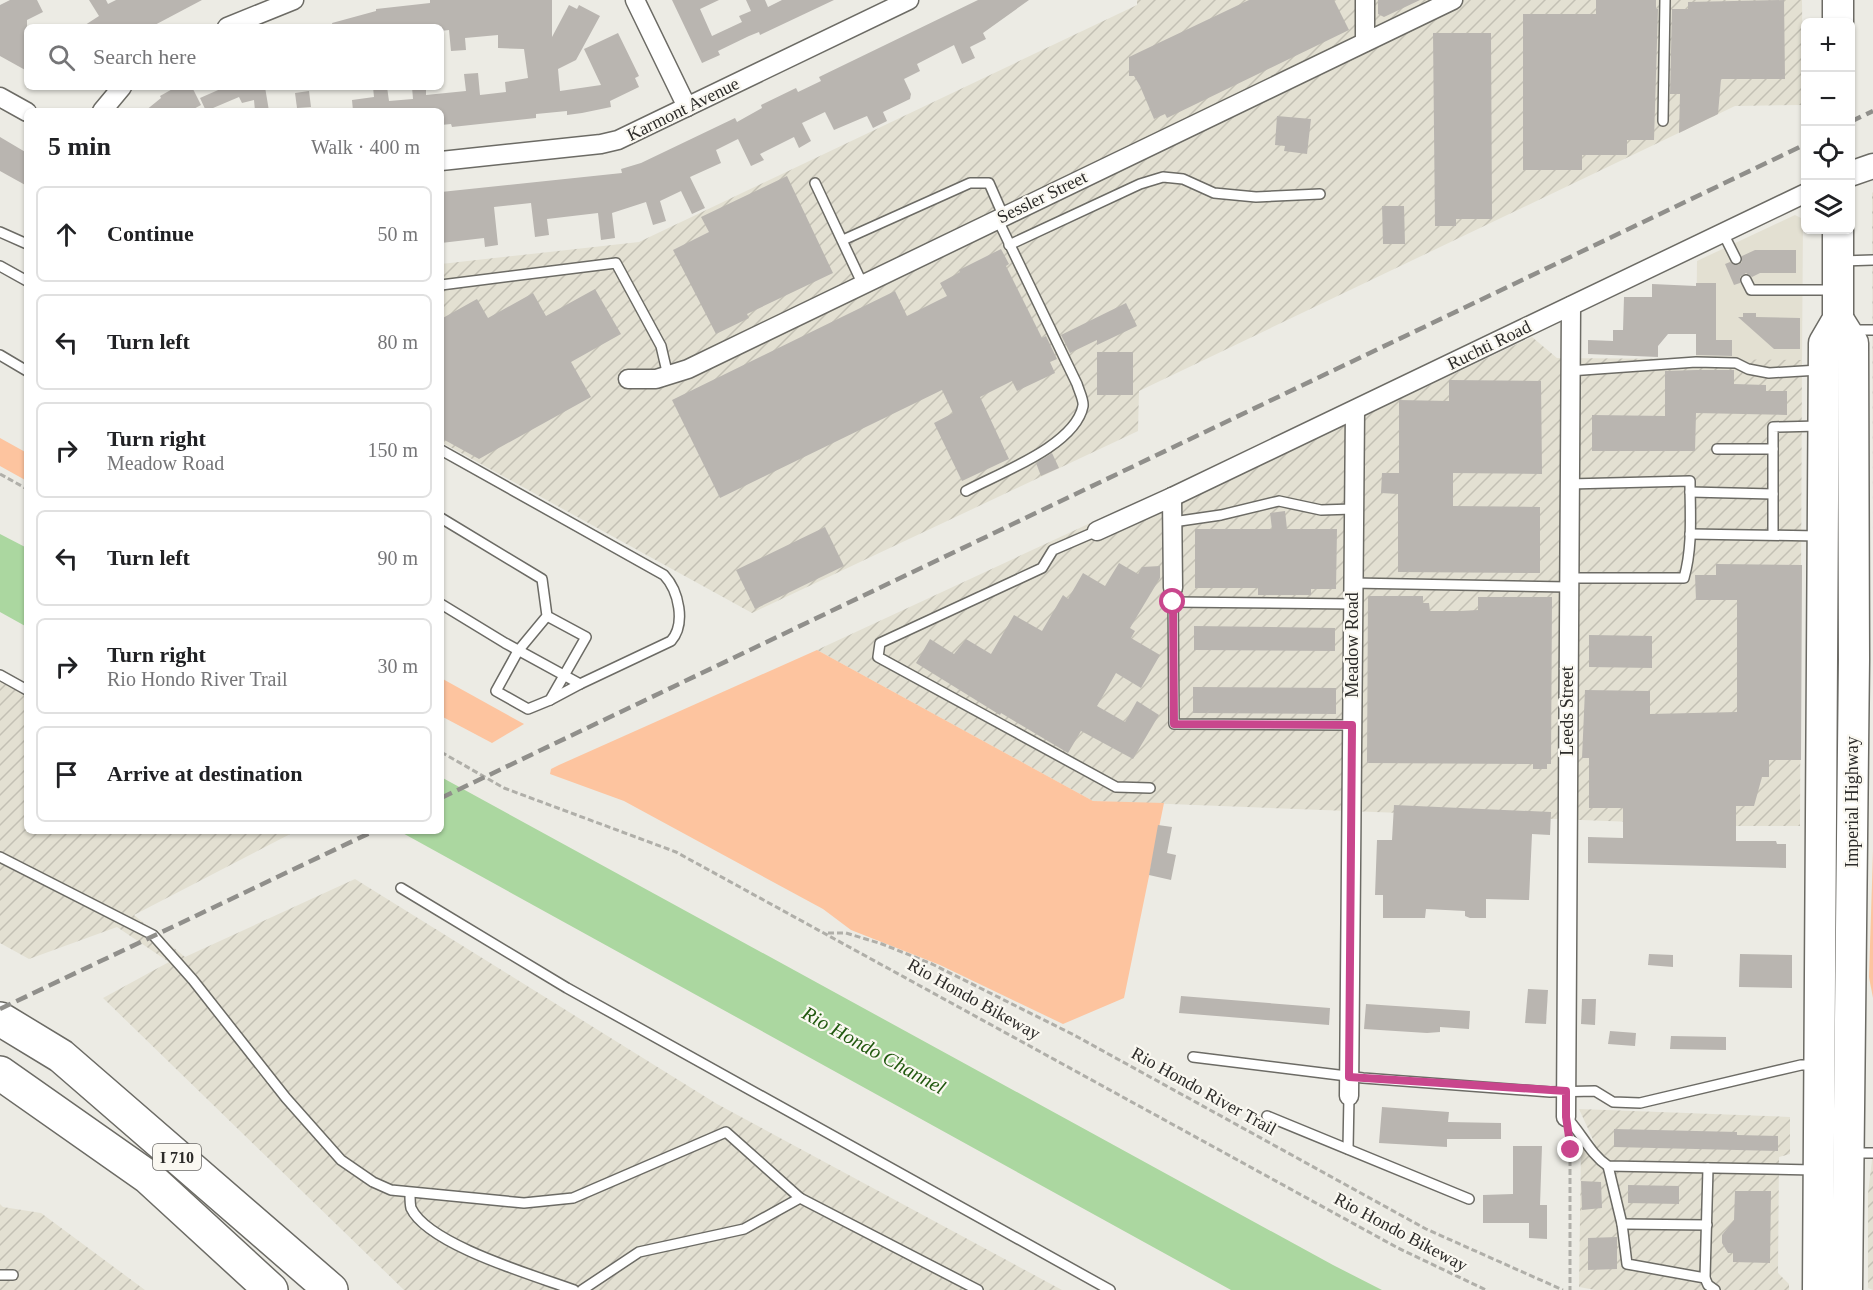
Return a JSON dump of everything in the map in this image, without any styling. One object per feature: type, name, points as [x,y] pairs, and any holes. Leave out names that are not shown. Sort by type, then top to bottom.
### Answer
[{"type":"highway","name":"I 710","points":[[9,1024],[61,1056],[331,1290]]},
{"type":"highway","name":"I 710","points":[[0,1073],[148,1177],[271,1290]]},
{"type":"main road","points":[[1838,0],[1838,18]]},
{"type":"main road","name":"Imperial Highway","points":[[1838,234],[1838,261],[1853,343],[1858,446],[1858,659],[1852,871],[1861,1153],[1847,1290]]},
{"type":"main road","name":"Imperial Highway","points":[[1818,1290],[1825,536],[1824,343],[1848,317]]},
{"type":"main road","points":[[1822,871],[1852,871]]},
{"type":"street","points":[[234,24],[294,0]]},
{"type":"street","points":[[635,0],[687,107]]},
{"type":"street","name":"Karmont Avenue","points":[[444,161],[607,143],[909,0]]},
{"type":"street","points":[[1365,0],[1365,42]]},
{"type":"street","name":"Sessler Street","points":[[628,379],[668,376],[863,285],[999,212],[1453,0]]},
{"type":"street","points":[[104,108],[120,90]]},
{"type":"street","points":[[0,97],[24,110]]},
{"type":"street","points":[[1855,173],[1873,166]]},
{"type":"street","name":"Ruchti Road","points":[[1097,531],[1801,195]]},
{"type":"street","name":"Leeds Street","points":[[1566,1117],[1571,306]]},
{"type":"street","name":"Meadow Road","points":[[1349,1096],[1354,410]]},
{"type":"street","points":[[1172,497],[1173,595]]},
{"type":"lane","points":[[1663,121],[1665,0]]},
{"type":"lane","points":[[1010,244],[1140,184],[1163,177],[1182,179],[1214,193],[1256,197],[1320,194]]},
{"type":"lane","points":[[815,183],[863,285]]},
{"type":"lane","points":[[843,240],[970,183],[988,183],[1010,244],[1077,384],[1084,404],[1077,422],[1064,437],[966,491]]},
{"type":"lane","points":[[0,231],[24,243]]},
{"type":"lane","points":[[1723,233],[1736,259]]},
{"type":"lane","points":[[1838,261],[1873,260]]},
{"type":"lane","points":[[444,285],[616,263],[661,346],[668,376]]},
{"type":"lane","points":[[0,266],[24,278]]},
{"type":"lane","points":[[1746,280],[1751,290],[1848,317]]},
{"type":"lane","points":[[0,356],[24,369]]},
{"type":"lane","points":[[1569,371],[1696,362],[1736,363],[1748,369],[1769,373],[1824,370]]},
{"type":"lane","points":[[1773,534],[1773,427],[1825,426]]},
{"type":"lane","points":[[1717,448],[1773,449]]},
{"type":"lane","points":[[444,452],[664,575],[670,582],[678,608],[678,626],[673,639],[528,709],[496,691],[518,651],[547,616],[542,579],[444,520]]},
{"type":"lane","points":[[1353,583],[1568,582],[1684,578],[1689,562],[1690,481],[1569,484]]},
{"type":"lane","points":[[1690,492],[1773,494]]},
{"type":"lane","points":[[1173,522],[1221,516],[1279,501],[1321,510],[1353,509]]},
{"type":"lane","points":[[1097,531],[1053,550],[1042,568],[880,644],[878,657],[1116,787],[1150,788]]},
{"type":"lane","points":[[1690,534],[1825,536]]},
{"type":"lane","points":[[1352,604],[1173,595],[1174,724],[1352,725]]},
{"type":"lane","points":[[444,606],[518,651],[580,684]]},
{"type":"lane","points":[[547,616],[586,637],[550,700]]},
{"type":"lane","points":[[0,675],[24,688]]},
{"type":"lane","points":[[0,856],[153,935],[193,980],[286,1098],[341,1160],[373,1182],[391,1190],[410,1194],[524,1203],[573,1198],[726,1132],[800,1198],[978,1290]]},
{"type":"lane","points":[[401,888],[586,999],[1110,1290]]},
{"type":"lane","points":[[1193,1057],[1349,1077],[1595,1091],[1613,1102],[1640,1103],[1801,1065],[1820,1065]]},
{"type":"lane","points":[[1348,1149],[1349,1096]]},
{"type":"lane","points":[[1267,1116],[1469,1199]]},
{"type":"lane","points":[[1566,1117],[1599,1160],[1608,1166],[1780,1167],[1819,1171]]},
{"type":"lane","points":[[1608,1166],[1622,1224],[1627,1264],[1706,1278]]},
{"type":"lane","points":[[1708,1168],[1706,1278],[1708,1285],[1715,1290]]},
{"type":"lane","points":[[410,1194],[413,1211],[435,1232],[462,1248],[574,1290]]},
{"type":"lane","points":[[582,1290],[639,1252],[740,1230],[800,1198]]},
{"type":"lane","points":[[1622,1224],[1707,1225]]},
{"type":"lane","points":[[0,1275],[13,1275]]},
{"type":"path","points":[[0,474],[24,487]]},
{"type":"path","name":"Rio Hondo Bikeway","points":[[444,754],[504,788],[675,852],[827,933],[1398,1248],[1486,1290]]},
{"type":"path","name":"Rio Hondo River Trail","points":[[827,933],[846,933],[932,964],[1074,1035],[1426,1229],[1563,1290]]},
{"type":"path","points":[[1566,1117],[1571,1150],[1570,1290]]},
{"type":"shaded area","points":[[1137,0],[1802,0],[1801,105],[1735,106],[1139,391],[1138,431],[752,613],[444,444],[444,264],[639,242],[1137,5]]},
{"type":"shaded area","points":[[1873,192],[1873,540],[1872,193]]},
{"type":"shaded area","points":[[1795,215],[1801,218],[1802,360],[1696,360],[1697,261]]},
{"type":"shaded area","points":[[1532,337],[1557,358],[1802,360],[1800,826],[1736,826],[1093,801],[817,650],[1112,513],[1121,531]]},
{"type":"shaded area","points":[[0,438],[24,451],[24,479],[0,466]]},
{"type":"shaded area","points":[[817,650],[1093,801],[1164,803],[1124,998],[1063,1024],[940,965],[851,930],[823,909],[624,801],[550,774],[551,769],[559,765]]},
{"type":"shaded area","points":[[0,677],[24,689],[24,834],[290,834],[134,915],[185,957],[355,879],[717,1104],[1062,1290],[404,1290],[103,998],[169,962],[117,927],[29,959],[0,943]]},
{"type":"shaded area","points":[[444,680],[524,724],[492,743],[444,718]]},
{"type":"shaded area","points":[[1873,852],[1873,998],[1869,977]]},
{"type":"shaded area","points":[[1579,1109],[1790,1117],[1790,1154],[1779,1157],[1778,1273],[1789,1284],[1789,1290],[1595,1290],[1579,1287],[1581,1148],[1595,1144]]},
{"type":"shaded area","points":[[1873,1152],[1873,1290],[1868,1288],[1868,1193]]},
{"type":"shaded area","points":[[0,1204],[3,1207],[41,1213],[145,1290],[0,1290]]},
{"type":"water","points":[[0,534],[24,546],[24,625],[0,612]]},
{"type":"water","name":"Rio Hondo Channel","points":[[444,779],[1382,1290],[1231,1290],[404,834],[444,834]]},
{"type":"building","points":[[10,0],[37,0],[43,12],[24,24],[24,69],[0,56],[0,5]]},
{"type":"building","points":[[89,0],[106,0],[108,4],[116,0],[202,0],[157,24],[87,24],[99,16]]},
{"type":"building","points":[[430,0],[552,0],[552,37],[569,5],[577,9],[579,5],[600,16],[576,60],[558,69],[560,91],[601,85],[584,49],[618,33],[639,76],[635,78],[639,87],[610,101],[611,107],[567,115],[567,111],[536,114],[536,118],[452,127],[451,124],[444,125],[444,108],[353,108],[352,100],[374,97],[373,90],[387,90],[389,101],[413,99],[412,90],[426,90],[426,95],[466,91],[464,74],[478,73],[480,95],[506,92],[505,82],[528,78],[524,49],[498,48],[498,35],[465,38],[466,50],[451,51],[449,30],[444,31],[444,24],[332,23],[376,11],[376,9],[430,3]]},
{"type":"building","points":[[672,0],[719,0],[700,9],[712,36],[742,22],[739,16],[751,11],[746,0],[765,0],[768,7],[782,0],[834,0],[760,35],[759,32],[749,36],[718,51],[720,55],[702,63]]},
{"type":"building","points":[[978,0],[1029,0],[983,33],[986,39],[970,47],[975,58],[962,64],[954,45],[917,64],[920,71],[904,79],[911,94],[910,99],[883,112],[887,121],[873,128],[867,116],[834,130],[825,112],[802,123],[811,141],[799,148],[794,137],[760,154],[764,160],[751,166],[738,139],[716,150],[721,163],[690,177],[705,208],[692,214],[681,191],[660,201],[666,221],[653,225],[646,202],[612,213],[615,238],[601,240],[598,213],[547,219],[549,235],[535,237],[531,203],[494,207],[498,245],[485,247],[484,238],[444,243],[444,192],[622,173],[621,169],[641,163],[735,118],[737,122],[762,108],[761,105],[796,88],[798,92],[821,81],[819,77]]},
{"type":"building","points":[[1249,0],[1334,0],[1349,30],[1167,118],[1165,114],[1154,119],[1140,86],[1134,76],[1129,76],[1129,57]]},
{"type":"building","points":[[1378,0],[1420,0],[1384,17],[1378,14]]},
{"type":"building","points":[[1596,0],[1656,0],[1656,9],[1658,9],[1654,140],[1627,140],[1627,155],[1582,155],[1582,170],[1523,170],[1523,14],[1596,14]]},
{"type":"building","points":[[1784,0],[1785,79],[1721,79],[1718,114],[1679,133],[1680,94],[1670,94],[1672,9],[1688,9],[1688,2]]},
{"type":"building","points":[[1433,33],[1491,33],[1492,219],[1456,219],[1456,226],[1435,226]]},
{"type":"building","points":[[171,90],[194,90],[201,105],[196,108],[149,108],[161,98],[160,96]]},
{"type":"building","points":[[218,90],[266,90],[268,108],[255,108],[254,100],[242,103],[239,97],[213,108],[205,108],[200,98]]},
{"type":"building","points":[[309,91],[311,107],[297,108],[295,93]]},
{"type":"building","points":[[1277,116],[1311,119],[1307,154],[1284,151],[1285,146],[1275,145]]},
{"type":"building","points":[[0,137],[24,151],[24,184],[0,171]]},
{"type":"building","points":[[787,176],[833,273],[747,314],[749,318],[716,334],[673,250],[709,232],[701,217]]},
{"type":"building","points":[[1382,206],[1404,206],[1405,244],[1383,244]]},
{"type":"building","points":[[1001,249],[1009,264],[1006,266],[1042,338],[1046,336],[1057,359],[1050,362],[1055,373],[1017,391],[1012,381],[980,397],[1009,459],[962,481],[934,423],[953,413],[942,390],[720,498],[672,400],[895,291],[907,316],[947,296],[940,283],[960,272],[959,270]]},
{"type":"building","points":[[1755,250],[1796,250],[1796,273],[1760,273],[1752,277],[1746,273],[1740,277],[1740,283],[1734,285],[1725,264],[1730,262],[1738,265],[1742,262],[1742,256]]},
{"type":"building","points":[[1696,283],[1716,283],[1716,340],[1732,340],[1732,356],[1696,355],[1696,334],[1668,334],[1658,346],[1658,357],[1588,354],[1588,340],[1613,341],[1613,330],[1623,330],[1624,297],[1652,297],[1652,284],[1696,286]]},
{"type":"building","points":[[595,289],[621,334],[571,362],[591,397],[479,459],[444,440],[444,317],[477,299],[488,318],[533,293],[546,316]]},
{"type":"building","points":[[1126,303],[1137,326],[1097,345],[1097,340],[1070,353],[1061,335]]},
{"type":"building","points":[[1743,313],[1756,313],[1756,317],[1800,318],[1800,349],[1774,349],[1738,317],[1743,317]]},
{"type":"building","points":[[1097,352],[1133,352],[1133,395],[1097,395]]},
{"type":"building","points":[[1734,370],[1734,384],[1766,385],[1766,391],[1787,391],[1787,415],[1696,413],[1695,451],[1592,451],[1592,415],[1665,416],[1665,371]]},
{"type":"building","points":[[1449,380],[1541,381],[1542,474],[1453,473],[1453,506],[1540,507],[1540,573],[1398,572],[1398,494],[1381,493],[1382,473],[1399,473],[1399,400],[1449,401]]},
{"type":"building","points":[[1052,453],[1059,468],[1041,476],[1036,463]]},
{"type":"building","points":[[1285,511],[1287,529],[1337,529],[1336,589],[1311,589],[1311,595],[1258,595],[1258,588],[1195,588],[1195,529],[1272,529],[1270,513]]},
{"type":"building","points":[[825,527],[844,566],[755,609],[736,570]]},
{"type":"building","points":[[1119,563],[1138,574],[1142,567],[1160,566],[1160,578],[1130,628],[1135,631],[1131,638],[1160,655],[1141,688],[1116,673],[1097,706],[1125,722],[1137,701],[1159,715],[1133,759],[1081,731],[1068,753],[1001,713],[1000,715],[916,663],[930,639],[954,654],[966,639],[991,654],[1014,615],[1042,631],[1063,595],[1068,599],[1083,573],[1105,586]]},
{"type":"building","points":[[1716,564],[1802,565],[1801,760],[1769,760],[1769,777],[1762,777],[1754,806],[1736,806],[1736,841],[1776,841],[1777,844],[1786,844],[1786,868],[1588,863],[1588,837],[1623,838],[1623,808],[1589,808],[1589,758],[1582,758],[1585,690],[1650,691],[1650,714],[1737,712],[1737,600],[1696,600],[1695,575],[1716,575]]},
{"type":"building","points":[[1368,596],[1423,596],[1423,603],[1429,603],[1430,611],[1478,610],[1478,597],[1552,597],[1551,764],[1547,764],[1547,769],[1533,769],[1533,764],[1367,763]]},
{"type":"building","points":[[1194,626],[1335,628],[1335,651],[1194,650]]},
{"type":"building","points":[[1589,635],[1652,636],[1652,668],[1589,667]]},
{"type":"building","points":[[1193,687],[1336,688],[1336,714],[1193,713]]},
{"type":"building","points":[[1394,805],[1551,812],[1550,835],[1532,834],[1529,900],[1486,899],[1486,918],[1470,918],[1465,916],[1465,911],[1426,909],[1425,918],[1383,918],[1383,895],[1375,895],[1377,840],[1392,840]]},
{"type":"building","points":[[1158,825],[1172,827],[1167,853],[1176,855],[1171,880],[1149,875]]},
{"type":"building","points":[[1649,954],[1673,955],[1673,967],[1648,965]]},
{"type":"building","points":[[1740,954],[1792,955],[1792,988],[1739,987]]},
{"type":"building","points":[[1528,989],[1548,990],[1546,1024],[1525,1023]]},
{"type":"building","points":[[1181,996],[1330,1008],[1329,1025],[1179,1013]]},
{"type":"building","points":[[1582,999],[1596,999],[1595,1025],[1581,1024]]},
{"type":"building","points":[[1366,1004],[1470,1011],[1469,1029],[1440,1027],[1440,1032],[1427,1033],[1364,1029]]},
{"type":"building","points":[[1610,1031],[1636,1033],[1635,1046],[1608,1044]]},
{"type":"building","points":[[1671,1036],[1726,1037],[1726,1050],[1670,1049]]},
{"type":"building","points":[[1382,1107],[1449,1112],[1448,1122],[1501,1123],[1501,1139],[1447,1139],[1447,1147],[1379,1143]]},
{"type":"building","points":[[1614,1129],[1737,1132],[1737,1135],[1778,1136],[1778,1151],[1614,1147]]},
{"type":"building","points":[[1513,1146],[1542,1146],[1540,1205],[1547,1205],[1547,1239],[1529,1238],[1529,1223],[1483,1223],[1483,1195],[1513,1194]]},
{"type":"building","points":[[1581,1181],[1601,1182],[1602,1208],[1582,1210]]},
{"type":"building","points":[[1628,1185],[1679,1186],[1679,1204],[1628,1203]]},
{"type":"building","points":[[1735,1191],[1771,1191],[1770,1263],[1733,1262],[1733,1253],[1728,1253],[1722,1243],[1722,1235],[1734,1220]]},
{"type":"building","points":[[1617,1237],[1617,1269],[1588,1270],[1588,1238]]},
{"type":"railway","points":[[1855,120],[1873,111]]},
{"type":"railway","points":[[444,797],[1801,146]]},
{"type":"railway","points":[[0,1009],[368,834]]},
{"type":"route","points":[[1173,602],[1174,724],[1352,725],[1349,1077],[1550,1092],[1566,1091],[1566,1117],[1571,1150]]}]
